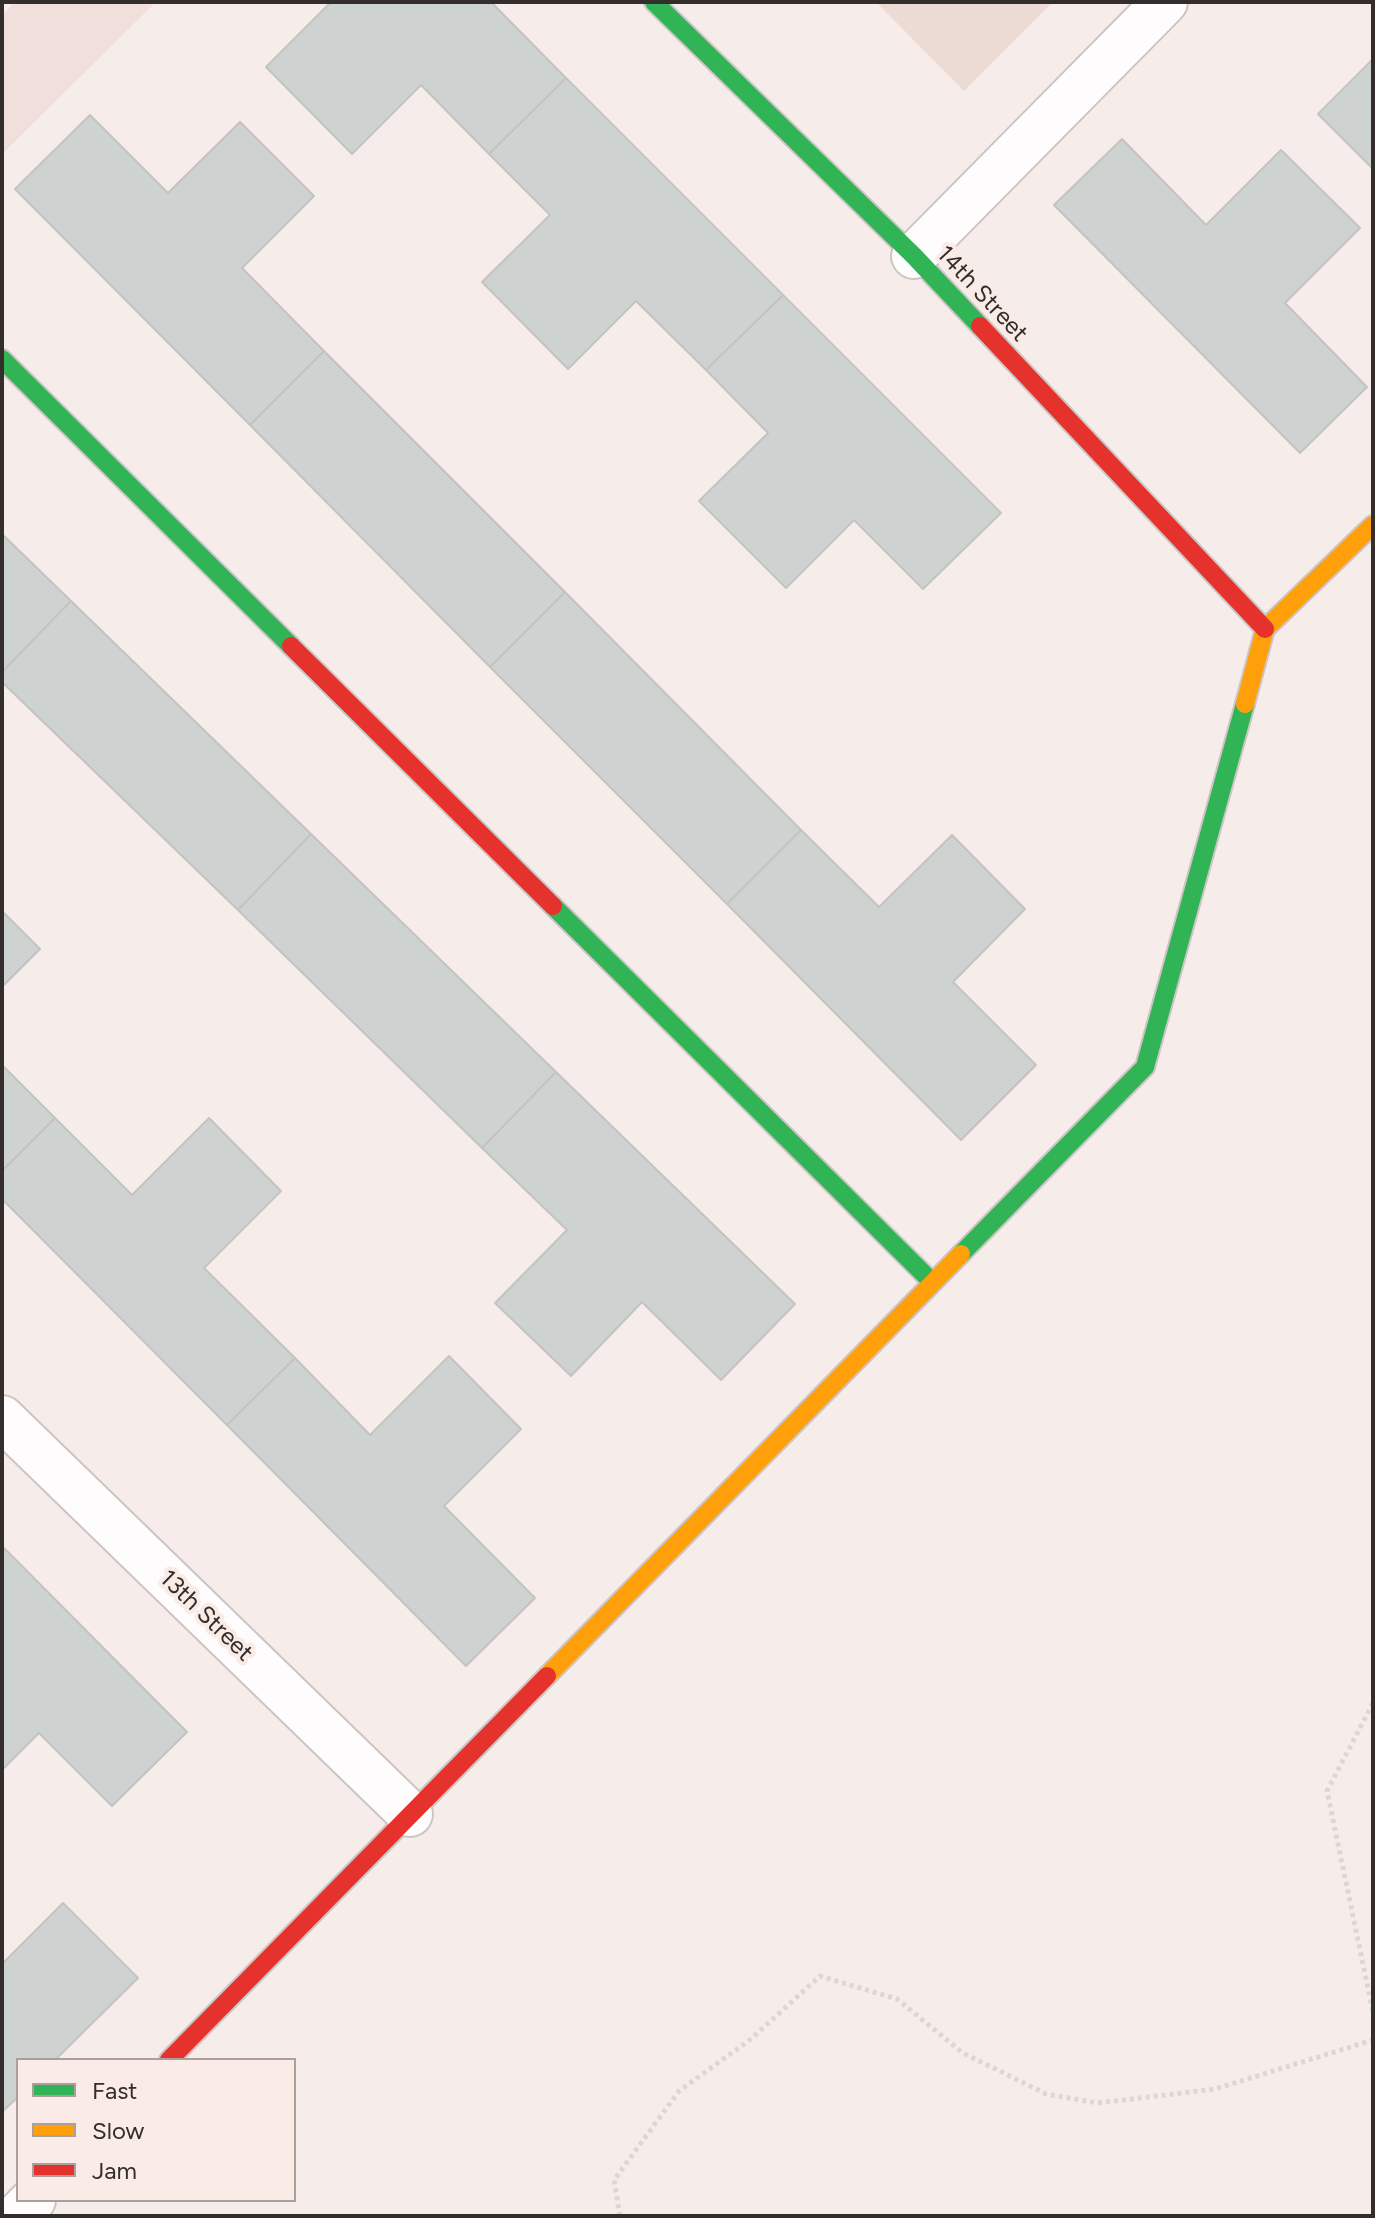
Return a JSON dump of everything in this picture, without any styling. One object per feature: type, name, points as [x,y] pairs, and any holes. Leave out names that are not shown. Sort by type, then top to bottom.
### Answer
[{"type":"street","name":"14th Street","points":[[654,2],[914,256],[1265,629]]},
{"type":"street","points":[[914,256],[1165,2]]},
{"type":"street","points":[[2,359],[932,1282]]},
{"type":"street","points":[[171,2058],[1145,1067],[1265,629],[1373,525]]},
{"type":"street","name":"13th Street","points":[[2,1418],[410,1814]]},
{"type":"path","points":[[1373,1703],[1327,1791],[1373,2012]]},
{"type":"path","points":[[620,2216],[614,2180],[679,2091],[751,2039],[820,1976],[897,1999],[963,2053],[1046,2094],[1098,2103],[1215,2089],[1373,2040]]},
{"type":"shaded area","points":[[15,2],[156,2],[2,154],[2,15]]},
{"type":"shaded area","points":[[876,2],[1053,2],[964,91]]},
{"type":"building","points":[[331,2],[491,2],[566,78],[489,154],[421,85],[352,154],[266,67]]},
{"type":"building","points":[[1373,59],[1373,169],[1318,114]]},
{"type":"building","points":[[566,78],[783,295],[706,370],[636,301],[568,369],[482,282],[550,215],[489,154]]},
{"type":"building","points":[[90,115],[168,193],[240,122],[314,196],[242,268],[324,351],[250,425],[15,189]]},
{"type":"building","points":[[1122,139],[1206,225],[1281,150],[1360,228],[1285,303],[1367,387],[1300,453],[1054,205]]},
{"type":"building","points":[[783,295],[1001,513],[923,589],[854,520],[786,588],[699,501],[768,433],[706,370]]},
{"type":"building","points":[[324,351],[565,592],[490,667],[250,425]]},
{"type":"building","points":[[2,534],[71,601],[2,672]]},
{"type":"building","points":[[565,592],[801,830],[727,904],[490,667]]},
{"type":"building","points":[[71,601],[311,834],[238,910],[2,682],[2,672]]},
{"type":"building","points":[[801,830],[879,907],[952,835],[1025,909],[953,982],[1036,1065],[961,1140],[727,904]]},
{"type":"building","points":[[311,834],[556,1072],[482,1148],[238,910]]},
{"type":"building","points":[[2,911],[40,949],[2,987]]},
{"type":"building","points":[[2,1065],[55,1118],[2,1171]]},
{"type":"building","points":[[556,1072],[795,1304],[721,1380],[642,1302],[571,1376],[495,1303],[567,1230],[482,1148]]},
{"type":"building","points":[[55,1118],[132,1195],[209,1118],[281,1191],[204,1268],[295,1358],[227,1425],[2,1199],[2,1171]]},
{"type":"building","points":[[449,1356],[521,1429],[444,1506],[535,1598],[466,1666],[227,1425],[295,1358],[370,1435]]},
{"type":"building","points":[[2,1546],[187,1732],[112,1806],[39,1733],[2,1770]]},
{"type":"building","points":[[63,1903],[138,1978],[57,2058],[16,2058],[16,2099],[2,2112],[2,1964]]},
{"type":"traffic: fast","points":[[654,2],[914,256],[980,326]]},
{"type":"traffic: fast","points":[[2,359],[291,646]]},
{"type":"traffic: fast","points":[[961,1254],[1145,1067],[1245,704]]},
{"type":"traffic: fast","points":[[553,906],[932,1282]]},
{"type":"traffic: slow","points":[[1245,704],[1265,629],[1373,525]]},
{"type":"traffic: slow","points":[[547,1676],[961,1254]]},
{"type":"traffic: jam","points":[[980,326],[1265,629]]},
{"type":"traffic: jam","points":[[291,646],[553,906]]},
{"type":"traffic: jam","points":[[171,2058],[547,1676]]}]
